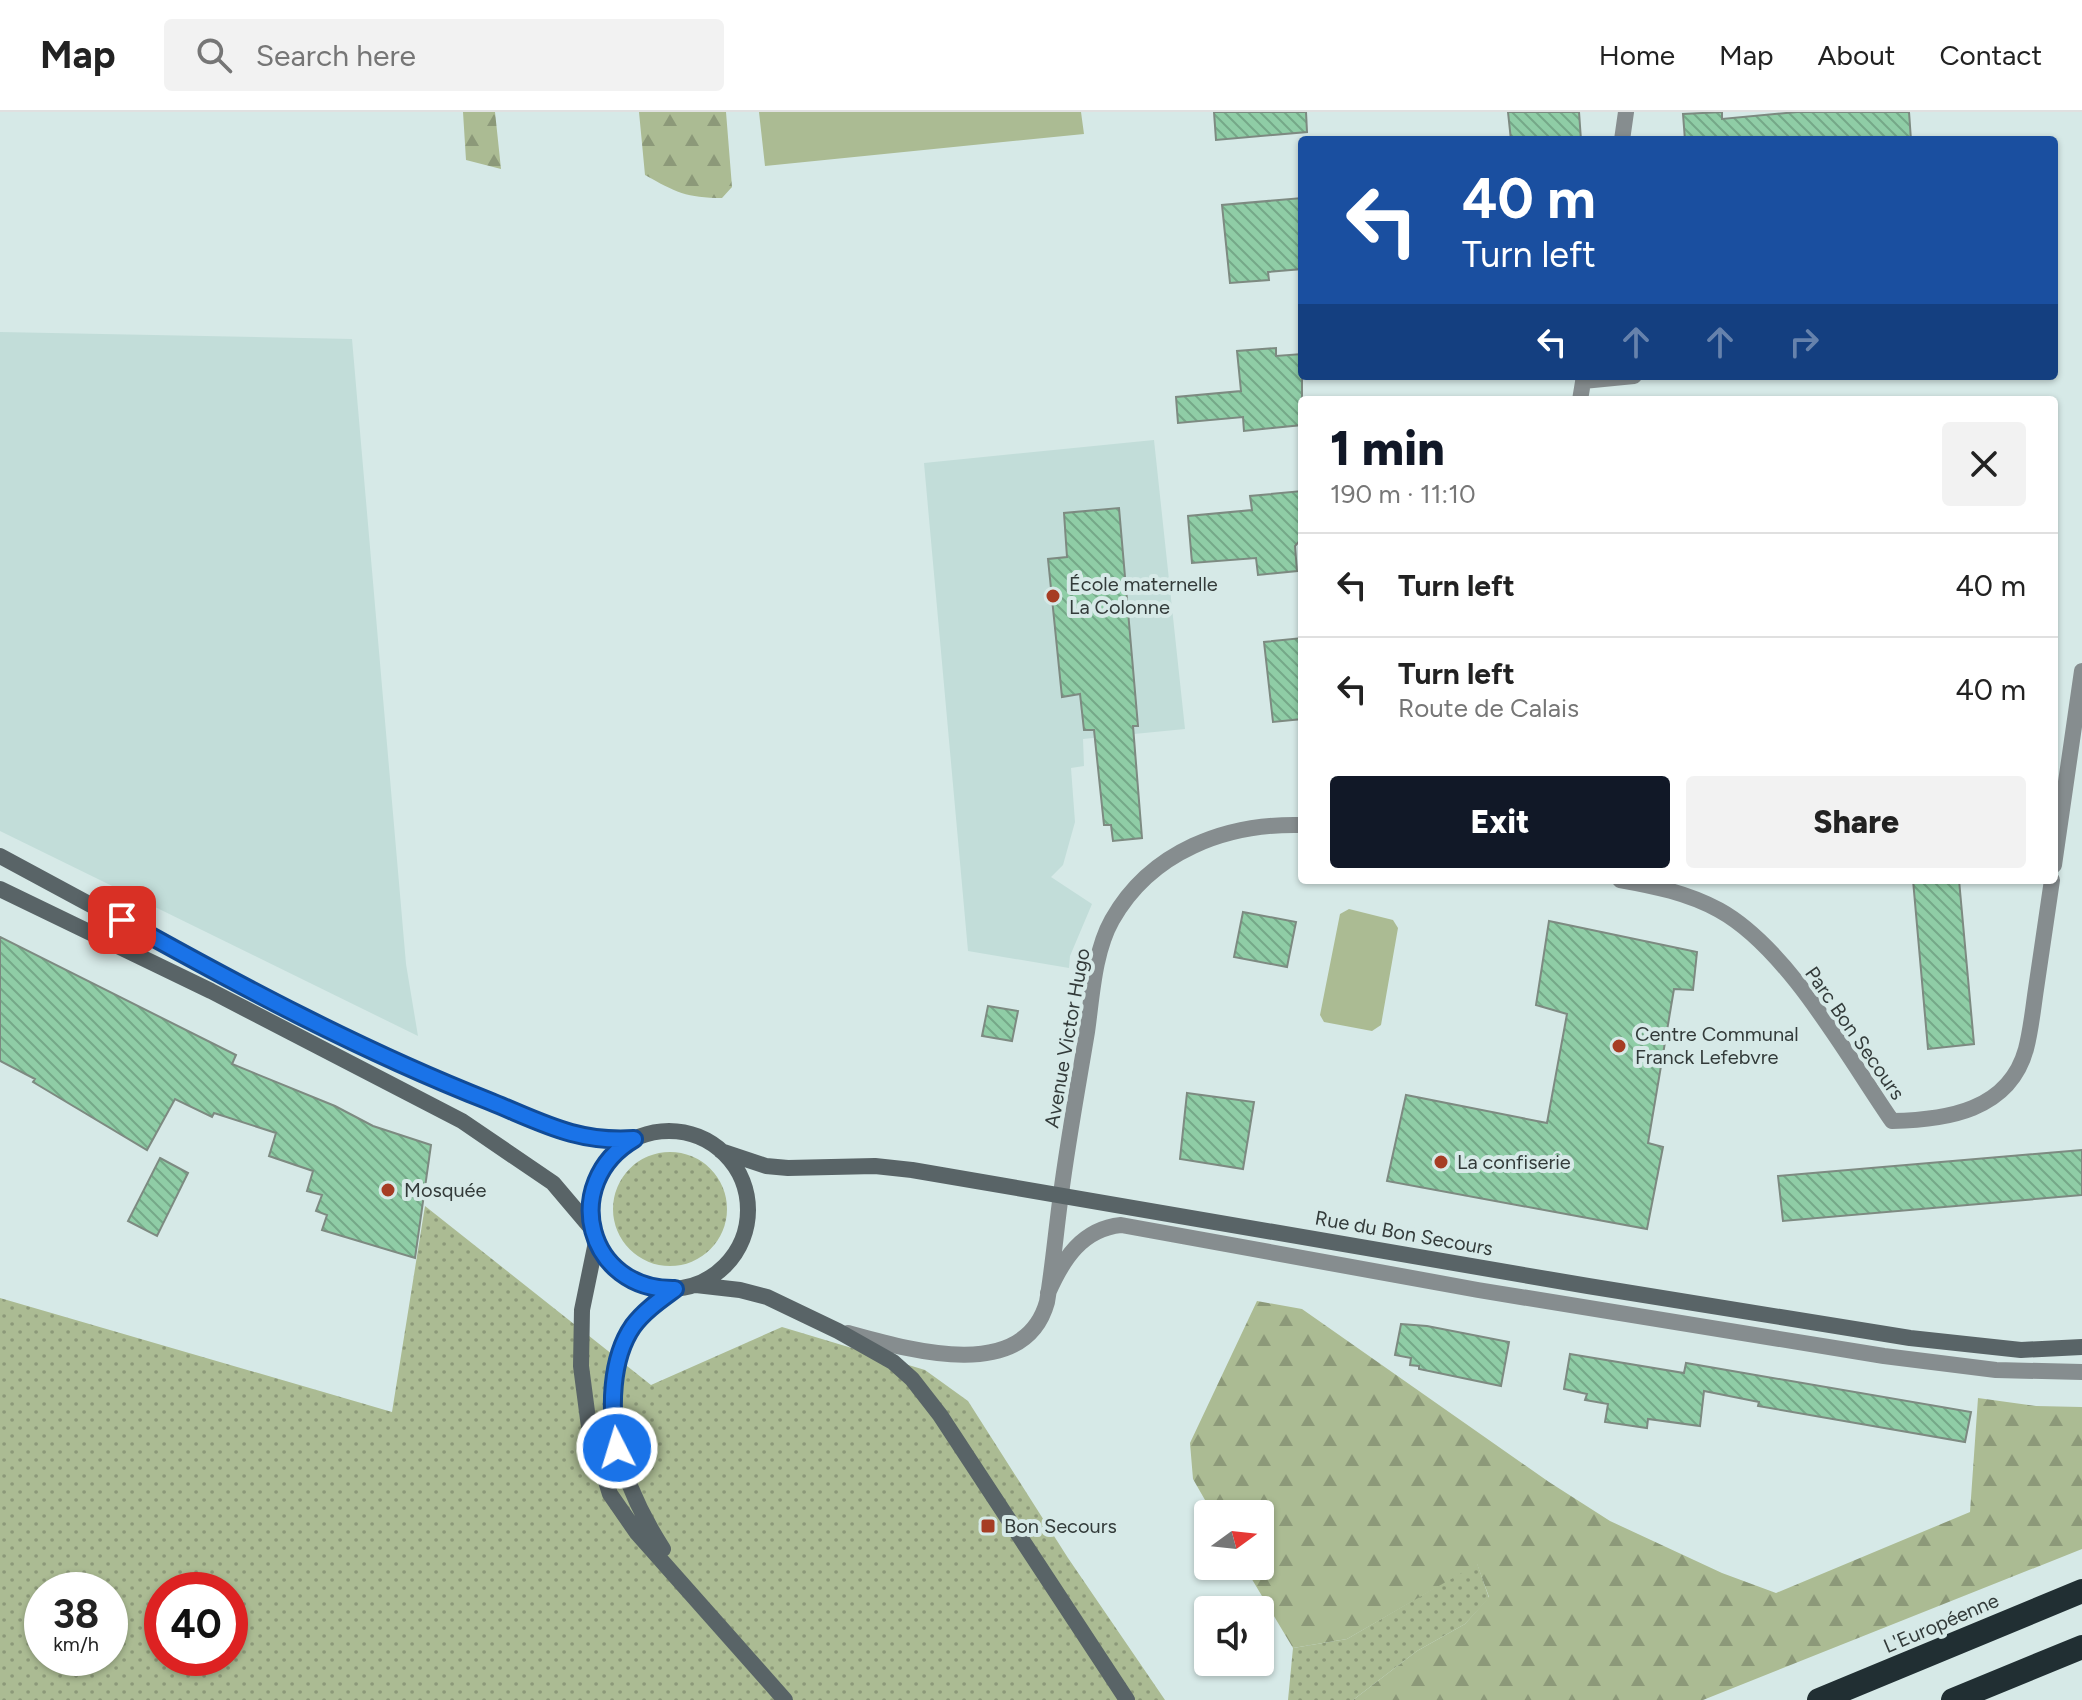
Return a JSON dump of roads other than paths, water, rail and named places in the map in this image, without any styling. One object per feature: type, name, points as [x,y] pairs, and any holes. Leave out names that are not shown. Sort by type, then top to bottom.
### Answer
[{"type":"highway","name":"L'Européenne","points":[[1819,1700],[2082,1591]]},
{"type":"highway","points":[[1953,1700],[2082,1647]]},
{"type":"main road","points":[[0,856],[204,966],[397,1062],[574,1135],[600,1140],[634,1139],[662,1131],[701,1138],[721,1151],[738,1172],[748,1207],[746,1225],[737,1250],[726,1265],[696,1285]]},
{"type":"main road","points":[[0,889],[211,991],[462,1121],[553,1183],[614,1266],[632,1280],[653,1287],[675,1289],[696,1285],[740,1290],[767,1297],[893,1362],[929,1399],[1127,1700]]},
{"type":"main road","points":[[634,1139],[614,1153],[595,1181],[590,1205],[594,1236],[581,1327],[583,1385],[592,1436],[605,1481],[619,1509],[785,1700]]},
{"type":"main road","name":"Rue du Bon Secours","points":[[721,1151],[776,1167],[885,1167],[1910,1338],[2021,1350],[2082,1347]]},
{"type":"main road","points":[[675,1289],[639,1319],[626,1338],[614,1384],[614,1432],[635,1503],[688,1587]]},
{"type":"street","points":[[1623,136],[1626,112]]},
{"type":"street","points":[[2058,837],[2082,671]]},
{"type":"street","name":"Avenue Victor Hugo","points":[[1048,1293],[1060,1196],[1095,980],[1111,922],[1150,875],[1191,846],[1234,830],[1298,825]]},
{"type":"street","name":"Parc Bon Secours","points":[[1640,884],[1669,890],[1701,902],[1719,910],[1750,932],[1797,982],[1892,1121],[1933,1120],[1969,1111],[1998,1093],[2020,1065],[2030,1028],[2051,884]]},
{"type":"street","name":"Rue du Bon Secours","points":[[1048,1293],[1059,1269],[1083,1240],[1100,1229],[1121,1225],[1478,1290],[1884,1356],[1996,1370],[2082,1372]]},
{"type":"street","points":[[838,1331],[927,1352],[986,1353],[1020,1342],[1034,1331],[1042,1317],[1048,1293]]},
{"type":"place","name":"École maternelle La Colonne","points":[[1053,596]]},
{"type":"place","name":"Centre Communal Franck Lefebvre","points":[[1619,1046]]},
{"type":"place","name":"La confiserie","points":[[1441,1162]]},
{"type":"place","name":"Mosquée","points":[[388,1190]]},
{"type":"place","name":"Bon Secours","points":[[988,1526]]}]
